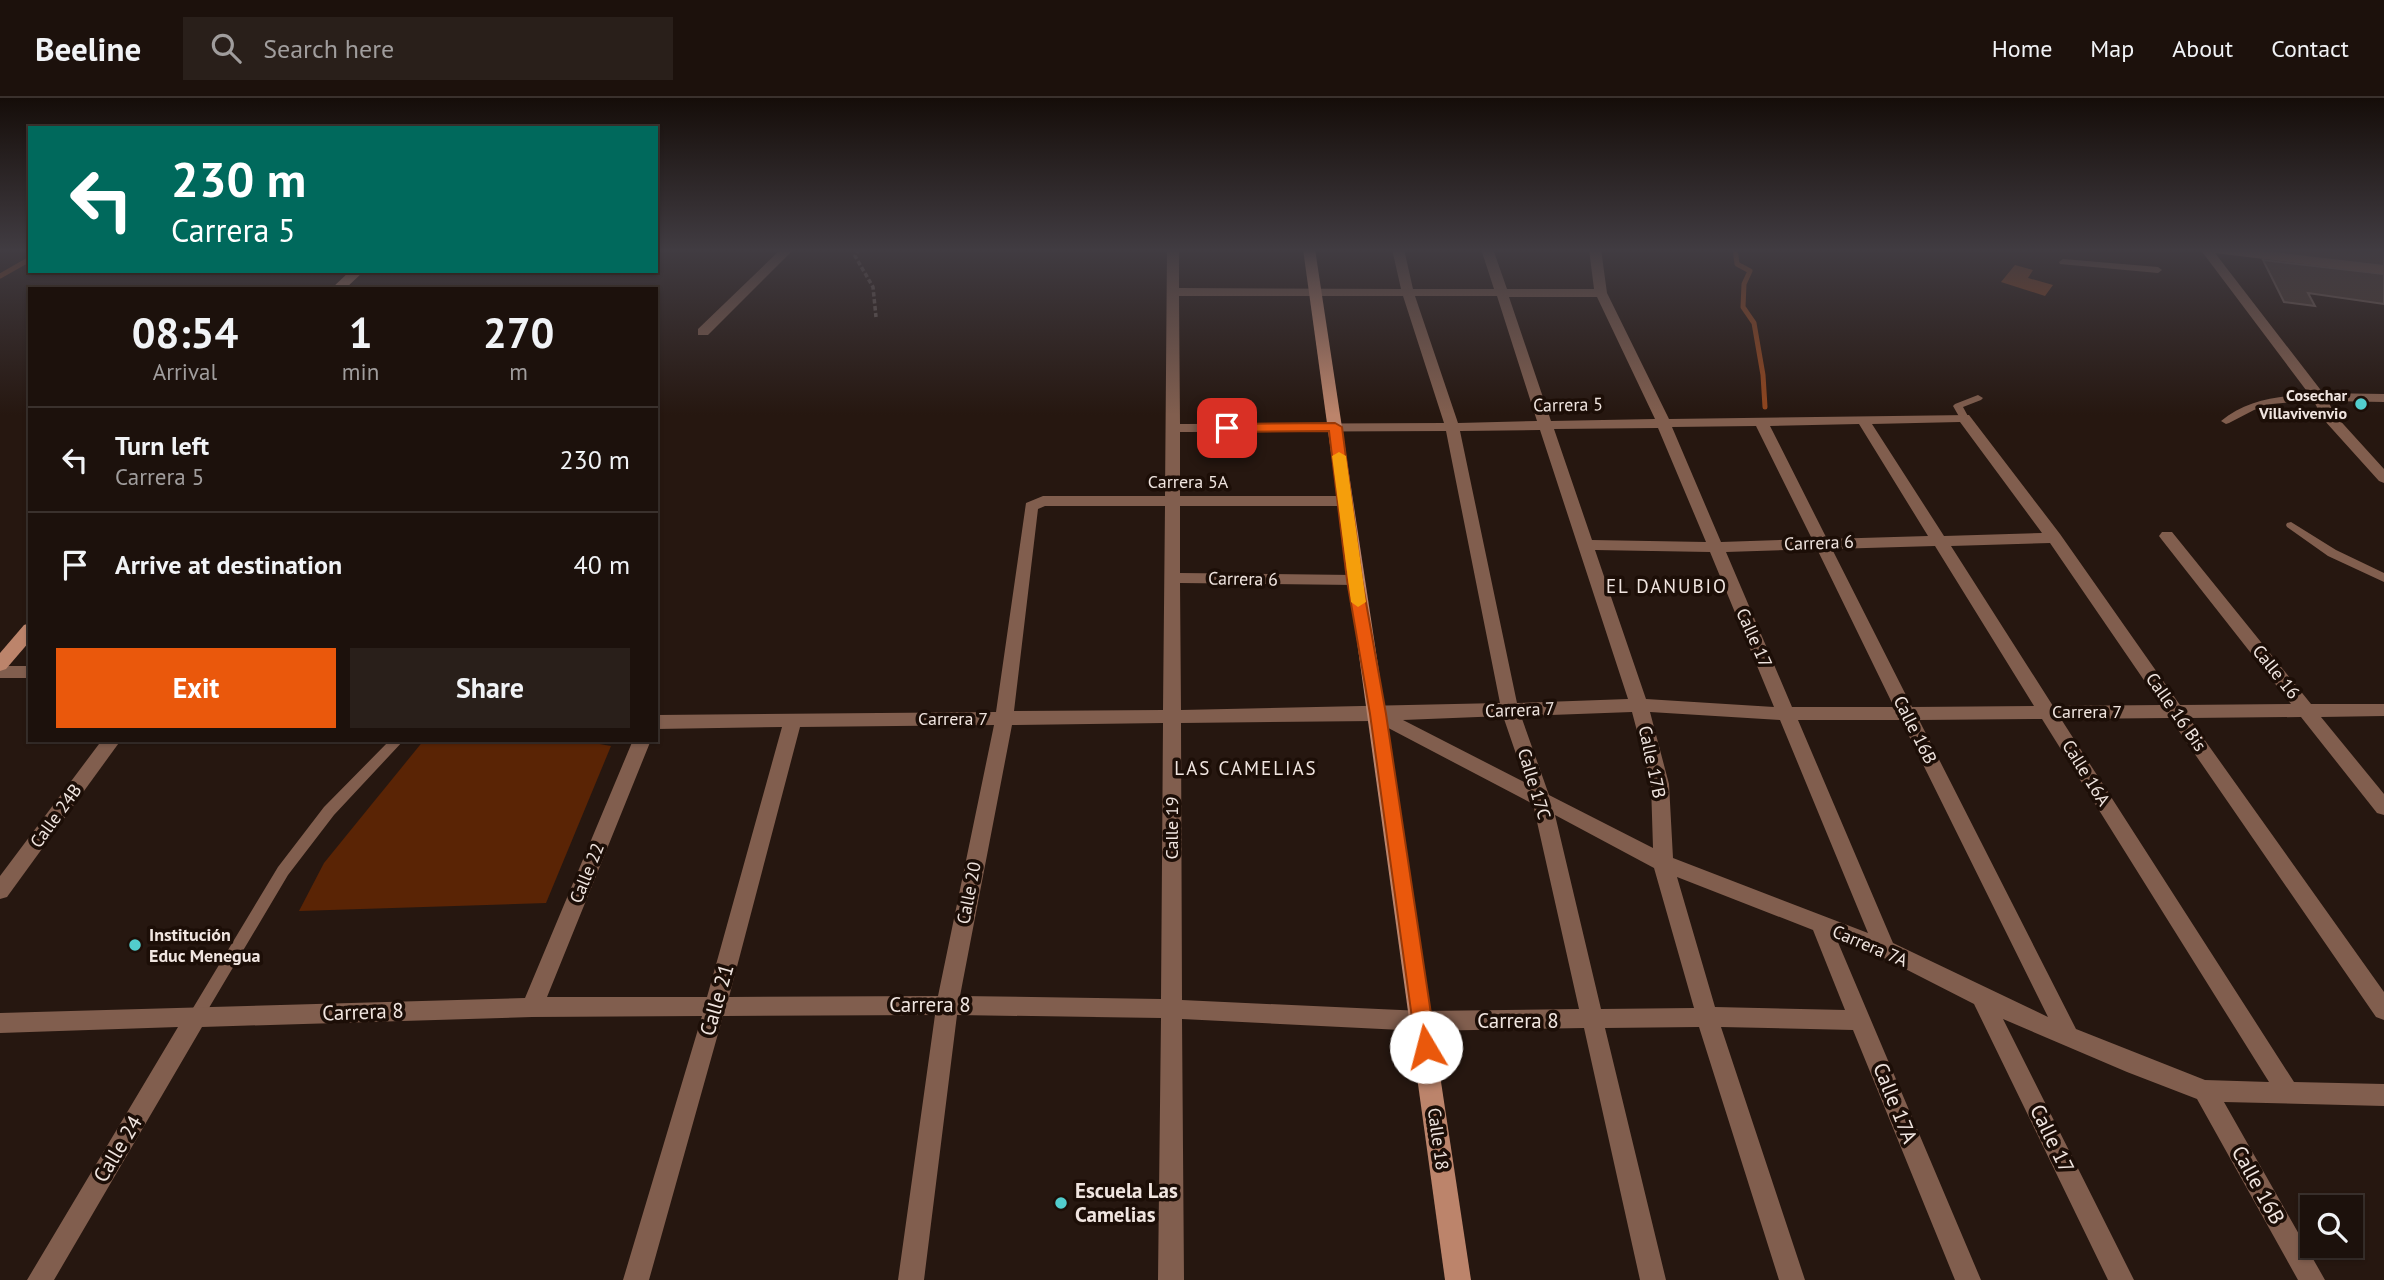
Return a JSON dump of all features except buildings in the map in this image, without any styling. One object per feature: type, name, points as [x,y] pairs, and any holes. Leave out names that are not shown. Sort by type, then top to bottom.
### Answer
[{"type":"street","points":[[703,332],[732,304]]},
{"type":"street","name":"Calle 19","points":[[1171,1280],[1173,304]]},
{"type":"street","name":"Calle 18","points":[[1316,304],[1355,580],[1378,714],[1458,1280]]},
{"type":"street","name":"Calle 17C","points":[[1412,304],[1452,427],[1510,711],[1541,798],[1653,1280]]},
{"type":"street","name":"Calle 17B","points":[[1505,304],[1639,705],[1660,784],[1663,863],[1707,1017],[1792,1280]]},
{"type":"street","name":"Calle 17","points":[[1606,304],[1664,424],[1885,949]]},
{"type":"street","points":[[2248,304],[2319,397],[2329,417],[2384,478]]},
{"type":"street","points":[[2319,397],[2384,398]]},
{"type":"street","name":"Carrera 5","points":[[1173,428],[1452,427],[1964,418]]},
{"type":"street","name":"Calle 16 Bis","points":[[1964,418],[2054,538],[2384,1010]]},
{"type":"street","name":"Calle 16A","points":[[1863,420],[2287,1091]]},
{"type":"street","name":"Calle 16B","points":[[1761,422],[2069,1038]]},
{"type":"street","name":"Carrera 5A","points":[[1031,506],[1043,501],[1345,501]]},
{"type":"street","name":"Calle 20","points":[[911,1280],[947,1005],[1004,719],[1031,506]]},
{"type":"street","name":"Calle 16","points":[[2167,536],[2384,808]]},
{"type":"street","name":"Carrera 6","points":[[1584,545],[1714,547],[1821,542],[2054,538]]},
{"type":"street","name":"Carrera 6","points":[[1172,578],[1355,580]]},
{"type":"street","points":[[0,665],[28,631]]},
{"type":"street","points":[[0,672],[28,672]]},
{"type":"street","name":"Carrera 7","points":[[658,722],[1172,718],[1510,711],[1639,705],[1787,714],[2384,710]]},
{"type":"street","name":"Carrera 7A","points":[[1378,714],[1663,863],[1885,949],[1982,999],[2069,1038],[2205,1091],[2384,1095]]},
{"type":"street","name":"Calle 21","points":[[635,1280],[715,1007],[793,719]]},
{"type":"street","name":"Calle 24B","points":[[0,891],[110,742]]},
{"type":"street","name":"Calle 22","points":[[532,1007],[641,742]]},
{"type":"street","name":"Calle 17A","points":[[1821,925],[1968,1280]]},
{"type":"street","name":"Calle 17","points":[[1982,999],[2121,1280]]},
{"type":"street","name":"Carrera 8","points":[[0,1023],[532,1007],[947,1005],[1171,1009],[1422,1021],[1707,1017],[1860,1020]]},
{"type":"street","name":"Calle 24","points":[[40,1280],[195,1018]]},
{"type":"street","name":"Calle 16B","points":[[2205,1091],[2312,1280]]},
{"type":"lane","points":[[2226,421],[2255,404],[2266,401],[2319,397]]},
{"type":"lane","points":[[1964,418],[1958,405],[1978,398]]},
{"type":"lane","points":[[2291,525],[2332,553],[2384,578]]},
{"type":"lane","points":[[195,1018],[283,871],[329,811],[396,742]]},
{"type":"path","points":[[875,304],[876,317]]},
{"type":"shaded area","points":[[422,742],[588,742],[611,746],[546,903],[299,911],[324,863]]},
{"type":"waterway","points":[[1743,304],[1754,323],[1763,375],[1765,407]]},
{"type":"slow traffic","points":[[1339,456],[1358,602]]},
{"type":"place","name":"Cosechar Villavivenvio","points":[[2361,404]]},
{"type":"place","name":"Institución Educ Menegua","points":[[135,945]]},
{"type":"place","name":"Escuela Las Camelias","points":[[1061,1203]]},
{"type":"district","name":"EL DANUBIO","points":[[1667,586]]},
{"type":"district","name":"LAS CAMELIAS","points":[[1246,768]]},
{"type":"route","points":[[1227,428],[1335,427],[1355,580],[1378,714],[1426,1047]]}]
